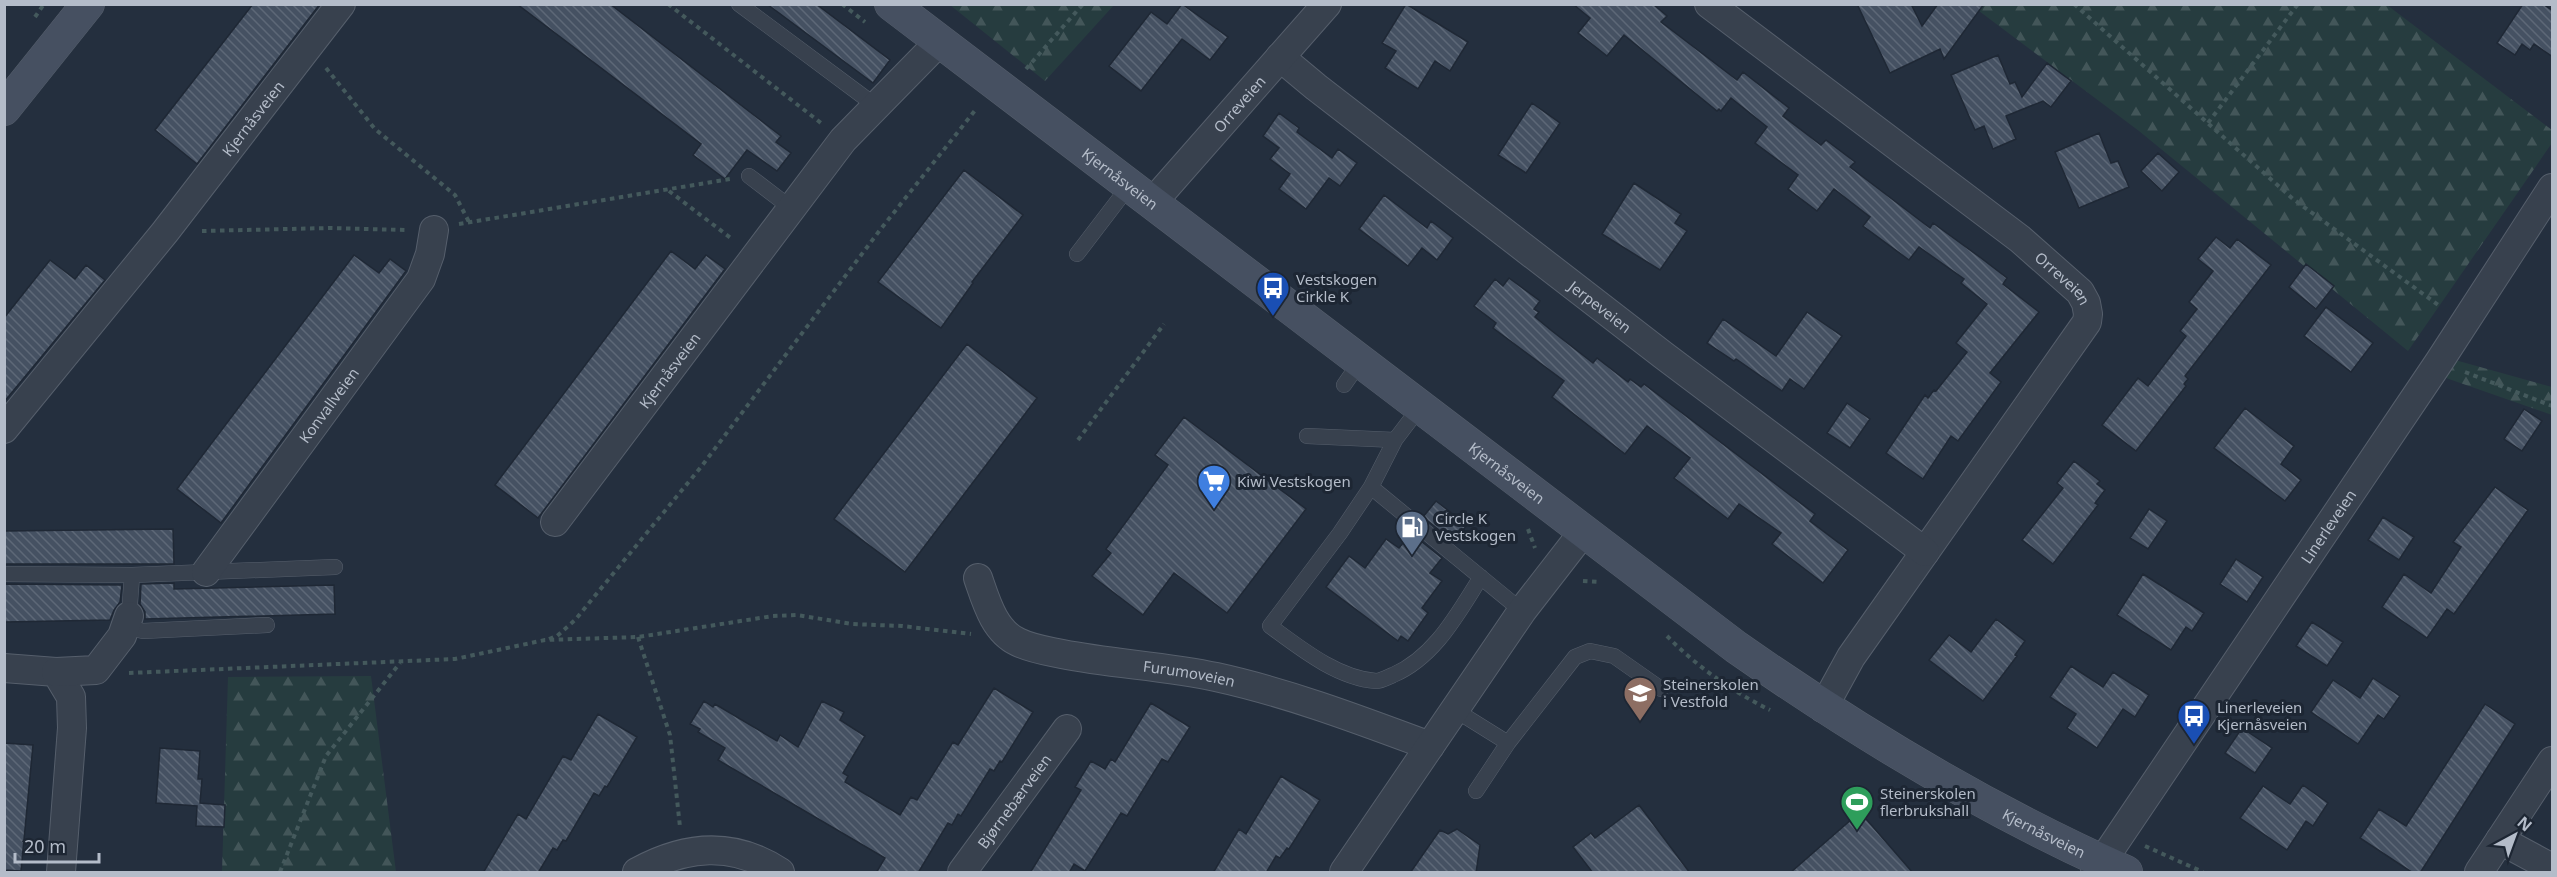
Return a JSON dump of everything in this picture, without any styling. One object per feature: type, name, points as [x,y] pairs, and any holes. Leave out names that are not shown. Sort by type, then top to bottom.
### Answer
[{"type":"main road","points":[[4,109],[88,4]]},
{"type":"main road","name":"Kjernåsveien","points":[[891,4],[940,41],[1017,80],[1141,194],[1352,373],[1420,407],[1736,647],[1823,708],[1934,775],[2108,869]]},
{"type":"street","name":"Kjernåsveien","points":[[4,429],[165,232],[341,4]]},
{"type":"street","name":"Orreveien","points":[[1141,194],[1174,181],[1327,4]]},
{"type":"street","name":"Orreveien","points":[[1709,4],[2020,239],[2080,292],[2086,303],[2088,314],[2086,322],[1851,657],[1823,708]]},
{"type":"street","name":"Kjernåsveien","points":[[555,522],[843,140],[940,41]]},
{"type":"street","name":"Jerpeveien","points":[[1280,57],[1663,355],[1925,552]]},
{"type":"street","name":"Linerleveien","points":[[2108,869],[2121,836],[2551,193]]},
{"type":"street","name":"Konvallveien","points":[[206,572],[421,279],[430,254],[434,230]]},
{"type":"street","points":[[1344,873],[1522,611],[1584,531]]},
{"type":"street","name":"Furumoveien","points":[[978,578],[988,606],[1004,632],[1016,642],[1082,658],[1218,677],[1315,706],[1430,746]]},
{"type":"street","points":[[4,668],[56,672],[96,670],[122,636],[127,622]]},
{"type":"street","points":[[56,672],[71,698],[72,728],[61,873]]},
{"type":"street","name":"Bjørnebærveien","points":[[962,873],[1067,729]]},
{"type":"street","points":[[2479,873],[2553,761]]},
{"type":"street","points":[[2500,840],[2553,868]]},
{"type":"street","points":[[637,873],[652,864],[682,854],[721,850],[736,851],[759,859],[780,873]]},
{"type":"lane","points":[[739,4],[876,106]]},
{"type":"lane","points":[[749,176],[791,208]]},
{"type":"lane","points":[[1077,254],[1141,194]]},
{"type":"lane","points":[[1420,407],[1395,440],[1371,487],[1270,626],[1306,651],[1350,675],[1378,681],[1405,670],[1433,646],[1460,610],[1481,576]]},
{"type":"lane","points":[[1307,436],[1395,440]]},
{"type":"lane","points":[[1371,487],[1522,611]]},
{"type":"lane","points":[[4,574],[132,575],[335,567]]},
{"type":"lane","points":[[132,575],[127,622],[143,631],[267,625]]},
{"type":"lane","points":[[1476,791],[1508,743],[1575,657],[1590,651],[1614,656],[1661,689]]},
{"type":"lane","points":[[1455,710],[1508,743]]},
{"type":"path","points":[[668,4],[843,140]]},
{"type":"path","points":[[1017,80],[1083,4]]},
{"type":"path","points":[[2074,4],[2293,199],[2464,323]]},
{"type":"path","points":[[2208,123],[2298,4]]},
{"type":"path","points":[[309,45],[375,129],[455,195],[470,222]]},
{"type":"path","points":[[1017,80],[1018,61]]},
{"type":"path","points":[[1017,80],[1036,75]]},
{"type":"path","points":[[96,670],[121,673],[455,659],[558,636],[575,620],[701,467],[880,230],[977,108]]},
{"type":"path","points":[[669,190],[754,257]]},
{"type":"path","points":[[1078,440],[1164,324]]},
{"type":"path","points":[[2439,362],[2553,406]]},
{"type":"path","points":[[546,640],[638,637],[706,624],[797,615],[852,624],[902,626],[972,634]]},
{"type":"path","points":[[638,637],[670,735],[682,854]]},
{"type":"path","points":[[280,873],[326,756],[400,663]]},
{"type":"path","points":[[2121,836],[2203,873]]},
{"type":"green space","points":[[950,5],[1114,5],[1045,81]]},
{"type":"green space","points":[[1971,5],[2387,5],[2552,130],[2552,143],[2408,351],[2139,131]]},
{"type":"green space","points":[[2455,360],[2552,387],[2552,415],[2446,378]]},
{"type":"green space","points":[[371,676],[396,872],[222,872],[228,677]]},
{"type":"building","points":[[253,4],[320,4],[197,164],[155,130]]},
{"type":"building","points":[[517,4],[610,4],[781,136],[776,142],[791,153],[777,171],[747,150],[725,179],[693,155],[701,144]]},
{"type":"building","points":[[767,4],[816,4],[890,60],[873,83]]},
{"type":"building","points":[[1182,4],[1228,37],[1210,60],[1182,39],[1141,91],[1109,66],[1151,12],[1167,24]]},
{"type":"building","points":[[1406,4],[1468,42],[1450,71],[1435,61],[1418,89],[1385,68],[1396,51],[1382,43]]},
{"type":"building","points":[[1573,4],[1653,4],[1667,16],[1661,22],[1737,80],[1743,72],[1789,108],[1783,116],[1821,145],[1826,140],[1855,162],[1850,167],[1930,228],[1933,223],[1981,258],[2007,278],[2003,284],[2039,312],[1990,373],[2001,382],[1958,441],[1951,436],[1923,479],[1886,453],[1925,395],[1928,398],[1934,390],[1936,391],[1967,352],[1956,343],[1987,304],[1961,283],[1964,279],[1919,247],[1909,260],[1863,226],[1870,217],[1834,189],[1817,211],[1788,189],[1798,175],[1755,143],[1767,127],[1731,98],[1721,111],[1719,109],[1717,111],[1624,35],[1607,56],[1578,33],[1590,18]]},
{"type":"building","points":[[1857,4],[1911,4],[1922,26],[1938,4],[1984,4],[1944,59],[1940,49],[1890,73]]},
{"type":"building","points":[[2523,4],[2543,4],[2553,11],[2553,57],[2534,44],[2530,50],[2522,44],[2515,55],[2497,43]]},
{"type":"building","points":[[1998,55],[2010,84],[2015,82],[2022,97],[2047,63],[2071,81],[2051,107],[2043,101],[2006,116],[2016,139],[1993,149],[1984,126],[1975,130],[1951,75]]},
{"type":"building","points":[[1532,103],[1560,123],[1526,173],[1498,155]]},
{"type":"building","points":[[1279,113],[1299,128],[1297,132],[1332,158],[1338,149],[1357,163],[1340,186],[1329,178],[1306,209],[1279,189],[1290,174],[1270,159],[1279,148],[1263,136]]},
{"type":"building","points":[[2099,133],[2111,163],[2118,161],[2129,187],[2079,208],[2055,152]]},
{"type":"building","points":[[2158,153],[2179,172],[2162,191],[2141,171]]},
{"type":"building","points":[[964,170],[1023,215],[972,282],[941,328],[878,282]]},
{"type":"building","points":[[1634,183],[1681,214],[1675,223],[1687,231],[1660,270],[1602,234]]},
{"type":"building","points":[[1384,195],[1427,228],[1431,221],[1453,238],[1437,260],[1422,248],[1408,266],[1359,229]]},
{"type":"building","points":[[2216,237],[2230,248],[2237,239],[2271,265],[2185,376],[2188,379],[2184,384],[2186,386],[2136,451],[2102,425],[2138,378],[2148,386],[2186,336],[2180,331],[2197,309],[2189,302],[2213,271],[2198,259]]},
{"type":"building","points":[[671,251],[695,269],[706,255],[725,269],[538,518],[495,485]]},
{"type":"building","points":[[354,255],[379,273],[390,259],[406,271],[221,523],[177,489]]},
{"type":"building","points":[[50,260],[75,279],[86,265],[105,280],[4,402],[4,318]]},
{"type":"building","points":[[2306,264],[2334,286],[2316,309],[2289,287]]},
{"type":"building","points":[[1509,278],[1540,301],[1534,309],[1539,312],[1535,317],[1593,363],[1597,358],[1628,382],[1630,379],[1641,387],[1644,384],[1815,514],[1810,521],[1848,550],[1823,583],[1772,544],[1781,533],[1739,504],[1728,519],[1674,478],[1690,458],[1647,426],[1625,454],[1552,397],[1564,381],[1493,328],[1496,323],[1474,306],[1495,279],[1503,286]]},
{"type":"building","points":[[2326,307],[2373,343],[2351,372],[2304,336]]},
{"type":"building","points":[[1807,312],[1842,336],[1804,389],[1790,379],[1782,391],[1736,359],[1734,361],[1707,343],[1723,319],[1776,356]]},
{"type":"building","points":[[967,344],[1037,398],[905,572],[834,519]]},
{"type":"building","points":[[1847,403],[1870,419],[1850,448],[1827,433]]},
{"type":"building","points":[[2245,408],[2294,446],[2281,464],[2301,480],[2285,501],[2214,448]]},
{"type":"building","points":[[2524,409],[2542,421],[2522,451],[2504,439]]},
{"type":"building","points":[[1184,417],[1306,509],[1227,613],[1174,573],[1143,615],[1092,576],[1111,553],[1106,549],[1168,465],[1155,455]]},
{"type":"building","points":[[2074,461],[2100,481],[2097,484],[2105,490],[2095,503],[2098,505],[2053,564],[2022,540],[2063,488],[2057,483]]},
{"type":"building","points":[[2495,487],[2528,510],[2454,614],[2447,609],[2427,638],[2382,607],[2404,574],[2431,593],[2461,547],[2453,542]]},
{"type":"building","points":[[1436,501],[1467,525],[1454,542],[1423,517]]},
{"type":"building","points":[[2149,509],[2167,521],[2148,549],[2130,538]]},
{"type":"building","points":[[2383,517],[2414,537],[2399,560],[2368,540]]},
{"type":"building","points":[[173,529],[174,564],[4,564],[4,531]]},
{"type":"building","points":[[1411,533],[1442,558],[1430,573],[1442,581],[1422,608],[1428,613],[1408,641],[1401,636],[1398,641],[1326,587],[1349,556],[1365,568],[1386,539],[1399,548]]},
{"type":"building","points":[[2236,559],[2263,577],[2247,602],[2220,584]]},
{"type":"building","points":[[2143,574],[2204,613],[2192,631],[2186,627],[2171,650],[2117,615]]},
{"type":"building","points":[[174,583],[174,589],[334,585],[335,614],[145,619],[145,612],[140,604],[141,584]]},
{"type":"building","points":[[4,584],[122,585],[120,602],[110,620],[4,622]]},
{"type":"building","points":[[1996,619],[2025,641],[2015,655],[2017,656],[1983,701],[1929,660],[1949,635],[1971,652]]},
{"type":"building","points":[[2312,622],[2343,642],[2327,666],[2296,646]]},
{"type":"building","points":[[2071,666],[2103,687],[2113,672],[2149,695],[2135,717],[2123,709],[2097,748],[2067,728],[2076,714],[2050,697]]},
{"type":"building","points":[[2373,678],[2400,696],[2384,719],[2378,715],[2358,744],[2311,712],[2333,680],[2360,698]]},
{"type":"building","points":[[994,688],[1033,712],[1002,762],[1000,761],[994,771],[990,769],[961,816],[958,814],[952,825],[948,823],[918,873],[876,873],[885,858],[718,760],[725,748],[698,732],[700,729],[690,724],[704,701],[713,707],[715,704],[777,741],[780,735],[798,747],[822,701],[844,712],[840,720],[865,736],[843,773],[848,776],[845,782],[900,815],[911,797],[917,800],[953,742],[958,745]]},
{"type":"building","points":[[1151,703],[1190,727],[1168,762],[1162,759],[1127,816],[1121,813],[1085,871],[1074,864],[1069,873],[1030,873],[1081,790],[1075,787],[1091,761],[1105,769],[1111,759],[1115,762]]},
{"type":"building","points":[[2485,704],[2515,724],[2420,873],[2413,873],[2360,838],[2379,809],[2406,826]]},
{"type":"building","points":[[598,714],[637,737],[607,787],[605,786],[599,796],[594,793],[566,841],[563,840],[557,850],[553,848],[538,873],[483,873],[518,814],[526,819],[563,756],[571,760]]},
{"type":"building","points":[[2242,728],[2272,748],[2255,773],[2225,753]]},
{"type":"building","points":[[4,743],[33,745],[21,871],[4,870]]},
{"type":"building","points":[[160,748],[200,751],[198,779],[202,779],[200,803],[225,805],[224,827],[196,826],[197,806],[156,803]]},
{"type":"building","points":[[1281,776],[1320,800],[1289,849],[1287,848],[1280,858],[1276,856],[1266,873],[1213,873],[1239,829],[1246,834]]},
{"type":"building","points":[[2303,785],[2328,803],[2313,826],[2306,821],[2287,850],[2240,818],[2263,786],[2290,804]]},
{"type":"building","points":[[1639,805],[1690,873],[1593,873],[1573,847],[1591,833],[1595,838]]},
{"type":"building","name":"Steinerskolen flerbrukshall","points":[[1860,812],[1913,873],[1790,873]]},
{"type":"building","points":[[1457,829],[1480,845],[1476,873],[1410,873],[1440,830],[1448,834]]},
{"type":"place","name":"Vestskogen Cirkle K","points":[[1273,317]]},
{"type":"place","name":"Kiwi Vestskogen","points":[[1214,510]]},
{"type":"place","name":"Circle K Vestskogen","points":[[1412,556]]},
{"type":"place","name":"Steinerskolen i Vestfold","points":[[1640,722]]},
{"type":"place","name":"Linerleveien Kjernåsveien","points":[[2194,745]]},
{"type":"place","name":"Steinerskolen flerbrukshall","points":[[1857,831]]}]
